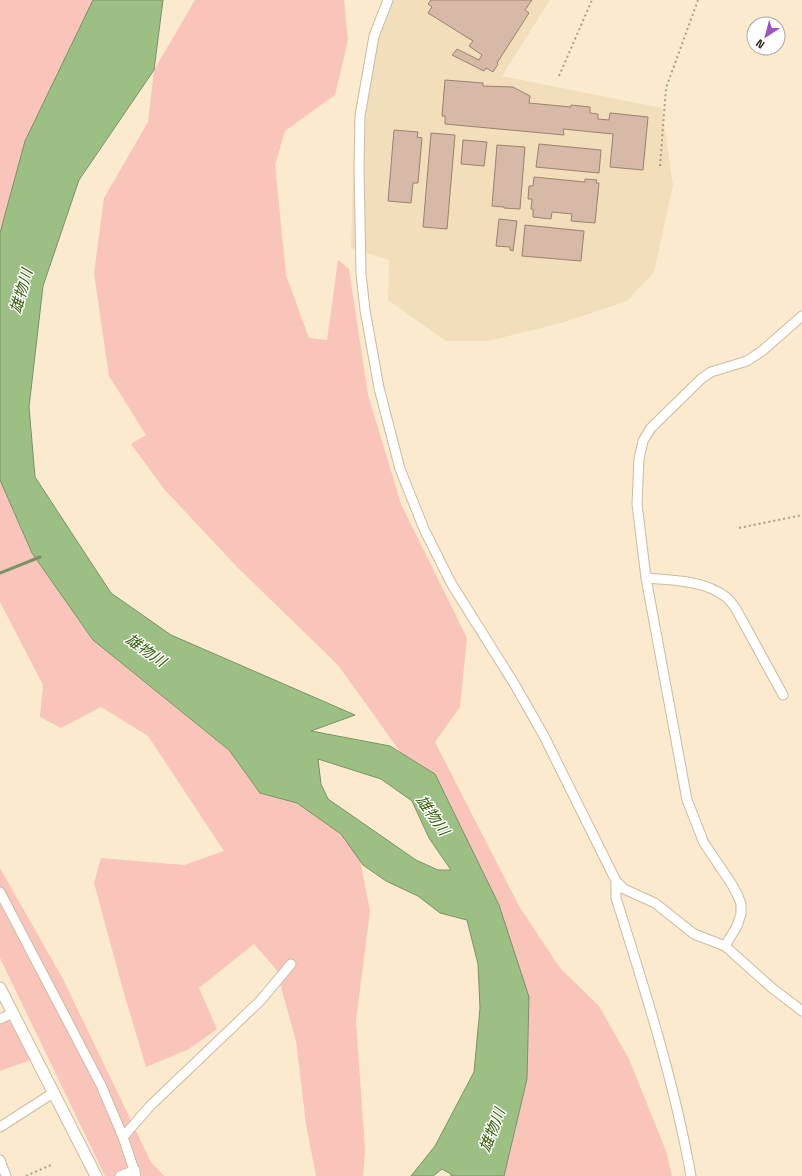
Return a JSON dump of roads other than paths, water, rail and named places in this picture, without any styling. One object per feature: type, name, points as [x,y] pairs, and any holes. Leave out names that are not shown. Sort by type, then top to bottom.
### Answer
[{"type":"street","points":[[388,0],[374,36],[366,75],[360,123],[359,167],[361,274],[365,310],[379,388],[400,469],[424,530],[451,583],[516,684],[544,736],[616,881],[624,889],[655,903],[694,934],[725,946],[772,988],[802,1011]]},
{"type":"street","points":[[725,946],[737,926],[741,914],[741,904],[731,883],[704,843],[687,800],[646,578],[637,504],[639,458],[643,441],[651,428],[701,379],[711,372],[747,362],[802,316]]},
{"type":"street","points":[[646,578],[695,584],[710,588],[726,597],[736,609],[783,695]]},
{"type":"street","points":[[616,881],[616,898],[653,1017],[683,1130],[691,1176]]},
{"type":"street","points":[[0,892],[101,1085],[123,1137],[136,1173],[120,1176]]},
{"type":"street","points":[[123,1137],[150,1106],[260,1002],[291,964]]},
{"type":"street","points":[[0,988],[96,1176]]},
{"type":"street","points":[[0,1020],[13,1013]]},
{"type":"street","points":[[0,1127],[53,1093]]},
{"type":"street","points":[[0,1160],[6,1176]]},
{"type":"water","name":"雄物川","points":[[93,0],[163,0],[154,70],[79,180],[43,286],[29,407],[35,477],[111,593],[171,635],[355,715],[311,731],[390,746],[435,774],[499,905],[529,997],[527,1079],[504,1176],[451,1176],[451,1174],[442,1169],[433,1176],[411,1176],[435,1146],[474,1072],[480,1008],[478,964],[467,920],[440,913],[418,896],[386,881],[363,865],[341,834],[297,803],[260,793],[229,750],[93,640],[32,553],[0,480],[0,233],[25,141]],"holes":[[[318,759],[381,779],[412,801],[429,838],[451,870],[438,870],[416,860],[328,799],[321,784]]]},
{"type":"waterway","points":[[0,573],[40,557]]}]
